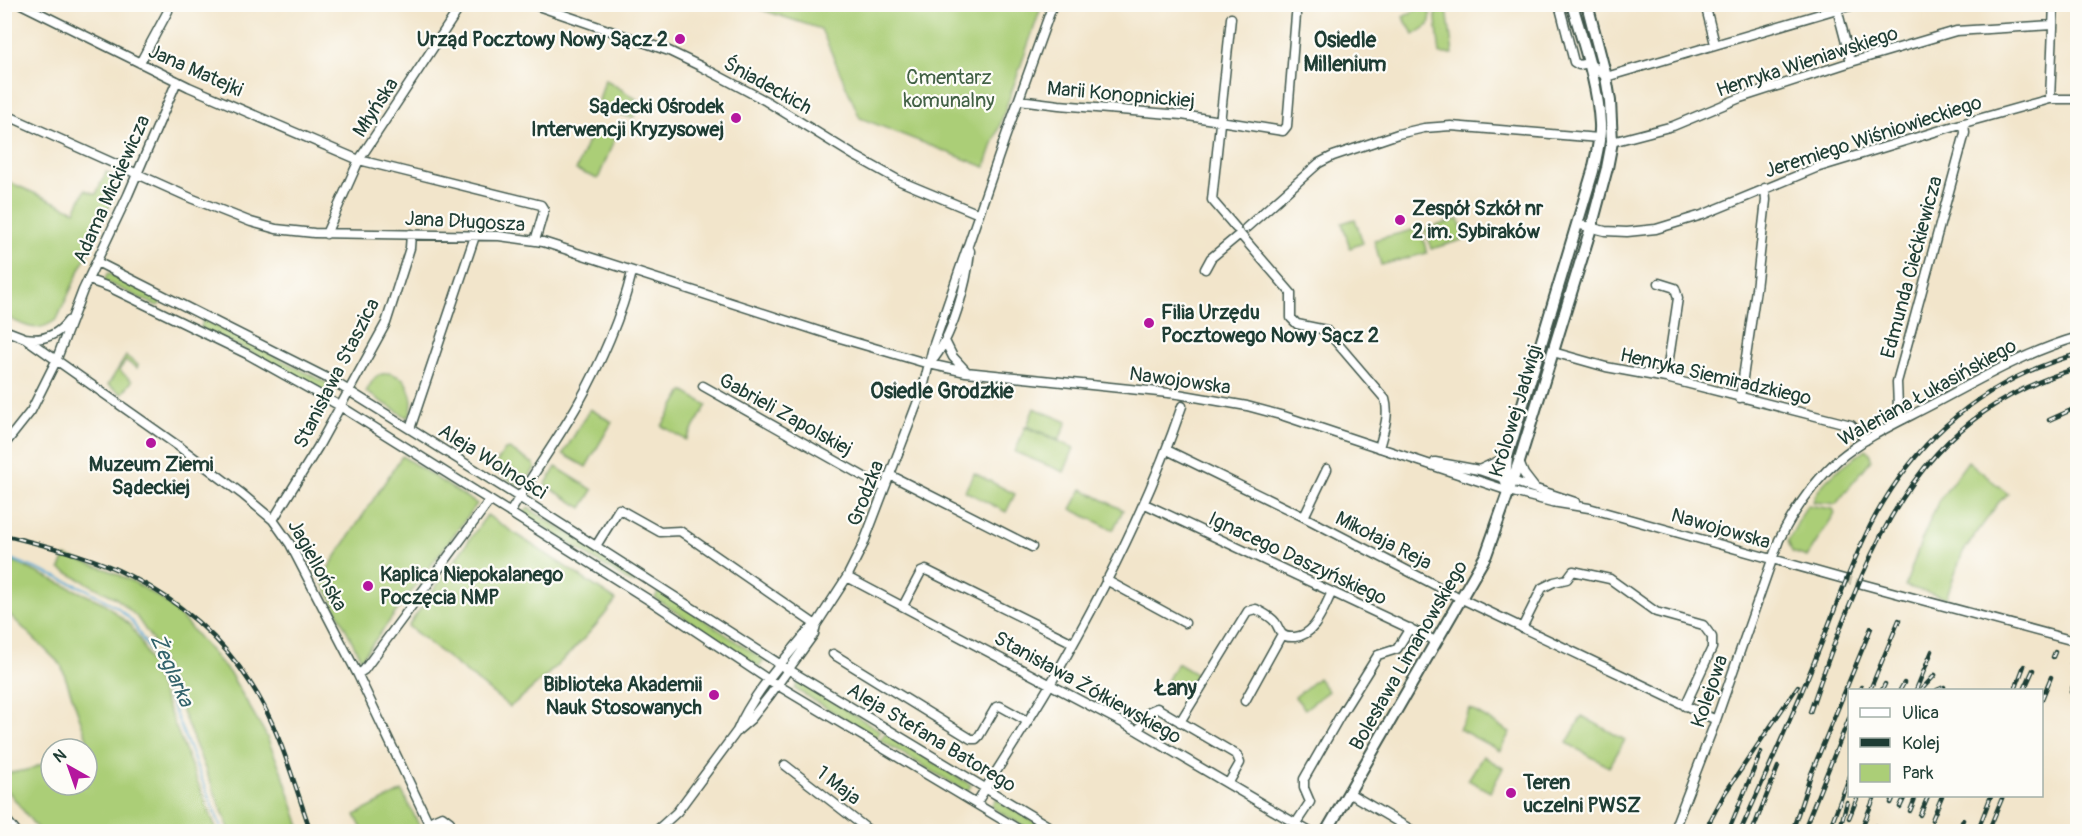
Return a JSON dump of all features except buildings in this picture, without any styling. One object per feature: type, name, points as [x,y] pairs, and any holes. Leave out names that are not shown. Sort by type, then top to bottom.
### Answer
[{"type":"main road","name":"Królowej Jadwigi","points":[[1509,483],[1507,457],[1593,171],[1599,138],[1599,115],[1572,4]]},
{"type":"main road","name":"Królowej Jadwigi","points":[[1509,483],[1519,462],[1591,228],[1612,142],[1611,112],[1606,78],[1587,4]]},
{"type":"main road","name":"Bolesława Limanowskiego","points":[[1326,831],[1486,555],[1509,483]]},
{"type":"street","name":"Jana Matejki","points":[[21,4],[177,81],[359,160],[541,205],[544,210],[535,241]]},
{"type":"street","name":"Młyńska","points":[[326,234],[359,160],[462,4]]},
{"type":"street","name":"Śniadeckich","points":[[532,4],[669,51],[784,111],[855,156],[895,178],[979,214]]},
{"type":"street","points":[[929,364],[941,350],[961,297],[968,270],[970,239],[1053,4]]},
{"type":"street","points":[[1559,4],[1574,62],[1579,65],[1588,63],[1600,52]]},
{"type":"street","points":[[1705,4],[1715,44]]},
{"type":"street","points":[[1588,63],[1606,78],[1836,7],[1860,4]]},
{"type":"street","points":[[2050,99],[2054,4]]},
{"type":"street","points":[[1836,7],[1851,62]]},
{"type":"street","points":[[140,63],[168,11]]},
{"type":"street","name":"Marii Konopnickiej","points":[[1019,100],[1182,115],[1283,131],[1287,126],[1296,15]]},
{"type":"street","name":"Marii Konopnickiej","points":[[1220,120],[1231,18]]},
{"type":"street","name":"Henryka Wieniawskiego","points":[[1612,142],[1672,126],[1740,98],[1956,31],[2052,25]]},
{"type":"street","name":"Adama Mickiewicza","points":[[4,445],[31,411],[56,361],[75,310],[177,81]]},
{"type":"street","name":"Jeremiego Wiśniowieckiego","points":[[1577,225],[1605,231],[1627,232],[1656,229],[1702,216],[1816,168],[2050,99],[2078,99]]},
{"type":"street","name":"Jana Długosza","points":[[4,114],[193,199],[259,225],[290,232],[475,236],[535,241],[929,364]]},
{"type":"street","points":[[1220,120],[1212,200],[1236,228]]},
{"type":"street","name":"Edmunda Ciećkiewicza","points":[[1904,420],[1898,407],[1897,382],[1965,133],[1964,123]]},
{"type":"street","points":[[1246,228],[1319,164],[1333,156],[1398,134],[1424,128],[1451,126],[1599,138]]},
{"type":"street","points":[[1740,398],[1757,278],[1766,200],[1765,188]]},
{"type":"street","name":"Stanisława Staszica","points":[[273,520],[318,447],[386,323],[410,248],[411,234]]},
{"type":"street","points":[[1205,268],[1211,258],[1240,234],[1291,293],[1291,318],[1297,324],[1326,330],[1385,399],[1388,408],[1387,419],[1378,448]]},
{"type":"street","points":[[410,429],[475,236]]},
{"type":"street","name":"Grodzka","points":[[737,731],[744,714],[769,680],[785,667],[814,634],[816,625],[847,577],[863,545],[923,388],[970,239]]},
{"type":"street","name":"Aleja Wolności","points":[[97,262],[252,338],[350,391],[785,667]]},
{"type":"street","points":[[510,513],[578,403],[595,371],[626,296],[632,272]]},
{"type":"street","name":"Aleja Wolności","points":[[89,280],[247,354],[340,406],[649,600],[778,685]]},
{"type":"street","points":[[1659,283],[1675,288],[1678,298],[1666,378]]},
{"type":"street","points":[[162,313],[169,297]]},
{"type":"street","name":"Adama Mickiewicza","points":[[24,338],[40,340],[56,334],[75,310]]},
{"type":"street","points":[[1535,364],[1552,352],[1548,340],[1547,324]]},
{"type":"street","name":"Jagiellońska","points":[[4,330],[24,338],[181,448],[247,497],[273,520],[290,544],[358,674],[431,829]]},
{"type":"street","name":"Waleriana Łukasińskiego","points":[[1772,559],[1793,515],[1814,486],[1838,461],[1866,440],[2014,361],[2043,348],[2078,337]]},
{"type":"street","points":[[945,341],[953,357],[966,372]]},
{"type":"street","name":"Henryka Siemiradzkiego","points":[[1552,352],[1851,425],[1866,440]]},
{"type":"street","name":"Nawojowska","points":[[929,364],[966,372],[1178,394],[1247,406],[1420,460],[1462,477],[1534,488],[1589,508],[1844,579]]},
{"type":"street","name":"Gabrieli Zapolskiej","points":[[703,386],[884,488]]},
{"type":"street","points":[[976,804],[1051,684],[1106,580],[1145,504],[1182,406]]},
{"type":"street","name":"Mikołaja Reja","points":[[1167,450],[1304,517],[1462,599],[1716,720]]},
{"type":"street","points":[[1479,470],[1507,457]]},
{"type":"street","name":"Nawojowska","points":[[1420,460],[1479,470],[1552,502],[1589,508]]},
{"type":"street","points":[[1519,462],[1534,488]]},
{"type":"street","points":[[1304,517],[1327,469]]},
{"type":"street","points":[[890,475],[1032,547]]},
{"type":"street","points":[[358,674],[364,670],[490,500]]},
{"type":"street","name":"Ignacego Daszyńskiego","points":[[1145,504],[1436,641]]},
{"type":"street","points":[[596,546],[619,509],[660,532],[680,531],[816,625]]},
{"type":"street","name":"Kolejowa","points":[[1672,831],[1716,720],[1772,559]]},
{"type":"street","points":[[903,606],[921,572],[926,570],[1073,643]]},
{"type":"street","points":[[1522,628],[1542,588],[1567,579],[1573,571],[1610,579],[1656,612],[1703,625],[1712,637],[1712,648],[1685,706]]},
{"type":"street","name":"Stanisława Żółkiewskiego","points":[[847,577],[1138,731],[1310,831]]},
{"type":"street","points":[[1106,580],[1185,623]]},
{"type":"street","points":[[1862,584],[2078,642]]},
{"type":"street","points":[[1180,722],[1248,611],[1256,609],[1266,614],[1287,637],[1308,633],[1332,592]]},
{"type":"street","points":[[1296,823],[1310,802],[1304,788],[1304,779],[1340,716],[1378,655],[1397,649],[1410,628]]},
{"type":"street","points":[[1245,701],[1282,634]]},
{"type":"street","points":[[833,654],[971,739],[979,736],[996,707],[1000,706],[1027,721]]},
{"type":"street","name":"Grodzka","points":[[660,830],[677,812],[737,731],[751,719],[778,685],[785,667]]},
{"type":"street","name":"Aleja Stefana Batorego","points":[[785,667],[1058,831]]},
{"type":"street","name":"Aleja Stefana Batorego","points":[[778,685],[1023,831]]},
{"type":"street","points":[[1138,731],[1150,711],[1157,708],[1237,755],[1240,763],[1227,784]]},
{"type":"street","name":"1 Maja","points":[[785,765],[872,831]]},
{"type":"street","points":[[1349,793],[1415,831]]},
{"type":"street","points":[[431,829],[433,820],[442,816],[448,820],[465,822],[489,831]]},
{"type":"street","points":[[4,817],[16,831]]},
{"type":"street","points":[[448,820],[451,826],[450,831],[465,828],[489,831]]},
{"type":"green space","name":"Cmentarz komunalny","points":[[747,5],[1042,5],[985,167],[860,118],[821,29]]},
{"type":"green space","points":[[1424,5],[1431,15],[1429,25],[1414,35],[1403,17]]},
{"type":"green space","points":[[1447,9],[1453,54],[1440,54],[1435,11]]},
{"type":"green space","points":[[605,79],[641,102],[633,118],[597,108]]},
{"type":"green space","points":[[593,129],[615,138],[598,179],[576,170]]},
{"type":"green space","points":[[106,172],[116,177],[115,194],[57,319],[37,328],[25,326],[5,316],[4,190],[9,182],[75,211],[85,190],[96,194]]},
{"type":"green space","points":[[1355,219],[1363,243],[1350,248],[1342,223]]},
{"type":"green space","points":[[1459,219],[1465,239],[1431,249],[1425,229]]},
{"type":"green space","points":[[1420,228],[1427,253],[1381,265],[1374,240]]},
{"type":"green space","points":[[108,273],[160,298],[161,303],[158,306],[155,305],[104,281]]},
{"type":"green space","points":[[203,319],[334,387],[330,395],[269,361],[201,328]]},
{"type":"green space","points":[[126,356],[138,365],[137,368],[126,361],[119,370],[132,381],[122,394],[108,385]]},
{"type":"green space","points":[[390,373],[404,379],[409,389],[412,408],[408,418],[366,392],[375,378],[381,374]]},
{"type":"green space","points":[[683,391],[707,405],[686,440],[662,426]]},
{"type":"green space","points":[[1034,408],[1067,422],[1059,440],[1027,426]]},
{"type":"green space","points":[[590,409],[612,422],[586,467],[563,454]]},
{"type":"green space","points":[[1025,427],[1074,448],[1064,472],[1015,452]]},
{"type":"green space","points":[[509,449],[534,464],[535,468],[522,488],[492,469],[505,450]]},
{"type":"green space","points":[[1866,449],[1870,453],[1871,460],[1836,504],[1813,502],[1827,480]]},
{"type":"green space","points":[[402,456],[477,504],[361,659],[321,579]]},
{"type":"green space","points":[[1968,461],[2008,494],[1999,502],[1963,552],[1946,598],[1905,586],[1938,502]]},
{"type":"green space","points":[[556,467],[593,490],[582,508],[545,485]]},
{"type":"green space","points":[[974,473],[1015,494],[1006,512],[965,491]]},
{"type":"green space","points":[[1082,489],[1123,510],[1113,530],[1071,509]]},
{"type":"green space","points":[[1807,505],[1833,509],[1835,513],[1807,557],[1792,552],[1788,541]]},
{"type":"green space","points":[[528,508],[636,576],[638,582],[631,583],[523,514]]},
{"type":"green space","points":[[487,515],[616,600],[566,657],[510,707],[408,626]]},
{"type":"green space","points":[[65,556],[106,569],[134,582],[175,610],[231,675],[265,733],[283,775],[300,827],[293,831],[230,831],[155,644],[136,616],[116,598],[60,569]]},
{"type":"green space","points":[[5,558],[104,603],[131,626],[149,660],[217,831],[39,831],[5,787],[5,774],[39,766],[39,797],[99,797],[99,737],[87,737],[61,665],[5,610],[10,595],[5,592]]},
{"type":"green space","points":[[659,590],[764,660],[759,667],[655,598]]},
{"type":"green space","points":[[1177,663],[1196,674],[1185,691],[1167,681]]},
{"type":"green space","points":[[1318,678],[1328,691],[1305,709],[1295,697]]},
{"type":"green space","points":[[799,681],[881,731],[876,738],[795,689]]},
{"type":"green space","points":[[1470,709],[1510,732],[1500,751],[1459,729]]},
{"type":"green space","points":[[1582,716],[1625,740],[1609,767],[1567,743]]},
{"type":"green space","points":[[885,733],[971,785],[967,792],[880,740]]},
{"type":"green space","points":[[1483,756],[1503,768],[1490,792],[1468,780]]},
{"type":"green space","points":[[402,791],[422,831],[363,831],[355,815]]},
{"type":"green space","points":[[996,799],[1049,831],[1032,831],[991,807]]},
{"type":"waterway","name":"Żeglarka","points":[[4,556],[86,589],[117,607],[132,621],[151,653],[223,832]]},
{"type":"tunnel","points":[[1844,579],[1862,584]]},
{"type":"railway","points":[[1740,832],[1780,742],[1863,541],[1888,495],[1908,466],[1955,417],[1982,397],[2044,365],[2078,354]]},
{"type":"railway","points":[[1810,712],[1841,626],[1871,556],[1912,484],[1965,426],[1997,403],[2035,384],[2078,368]]},
{"type":"railway","points":[[2049,420],[2078,407]]},
{"type":"railway","points":[[4,535],[85,557],[130,576],[182,609],[213,636],[227,651],[261,700],[285,756],[311,832]]},
{"type":"railway","points":[[1870,689],[1899,620]]},
{"type":"railway","points":[[1792,832],[1811,774],[1871,628]]},
{"type":"railway","points":[[1916,689],[1932,651]]},
{"type":"railway","points":[[2053,657],[2055,652]]},
{"type":"railway","points":[[2071,664],[2074,657]]},
{"type":"railway","points":[[2015,689],[2024,666]]},
{"type":"railway","points":[[2024,689],[2033,670]]},
{"type":"railway","points":[[1922,689],[1935,675]]},
{"type":"railway","points":[[2043,697],[2051,677]]},
{"type":"railway","points":[[1901,689],[1904,683]]},
{"type":"railway","points":[[1882,689],[1885,684]]},
{"type":"railway","points":[[1704,832],[1725,793],[1798,686]]},
{"type":"railway","points":[[2071,692],[2073,686]]},
{"type":"railway","points":[[1939,689],[1944,687]]},
{"type":"railway","points":[[1803,832],[1848,721]]},
{"type":"railway","points":[[1728,832],[1761,752]]},
{"type":"railway","points":[[1752,832],[1778,767]]},
{"type":"railway","points":[[1828,832],[1848,781]]},
{"type":"railway","points":[[1849,818],[1858,797]]},
{"type":"railway","points":[[1860,832],[1875,797]]},
{"type":"railway","points":[[1891,803],[1894,797]]},
{"type":"railway","points":[[1900,807],[1905,797]]},
{"type":"railway","points":[[1910,811],[1916,797]]},
{"type":"railway","points":[[1920,815],[1928,797]]},
{"type":"railway","points":[[1932,820],[1942,797]]},
{"type":"railway","points":[[1977,832],[1991,797]]},
{"type":"railway","points":[[1988,832],[2003,797]]},
{"type":"railway","points":[[1839,832],[1847,802]]},
{"type":"railway","points":[[1959,830],[1963,820]]},
{"type":"railway","points":[[1874,832],[1876,826]]},
{"type":"place","name":"Urząd Pocztowy Nowy Sącz 2","points":[[680,39]]},
{"type":"place","name":"Sądecki Ośrodek Interwencji Kryzysowej","points":[[736,118]]},
{"type":"place","name":"Zespół Szkół nr 2 im. Sybiraków","points":[[1400,220]]},
{"type":"place","name":"Filia Urzędu Pocztowego Nowy Sącz 2","points":[[1149,323]]},
{"type":"place","name":"Muzeum Ziemi Sądeckiej","points":[[151,443]]},
{"type":"place","name":"Kaplica Niepokalanego Poczęcia NMP","points":[[368,586]]},
{"type":"place","name":"Biblioteka Akademii Nauk Stosowanych","points":[[714,695]]},
{"type":"place","name":"Teren uczelni PWSZ","points":[[1511,793]]},
{"type":"district","name":"Osiedle Millenium","points":[[1345,52]]},
{"type":"district","name":"Osiedle Grodzkie","points":[[942,391]]},
{"type":"district","name":"Łany","points":[[1176,688]]}]
